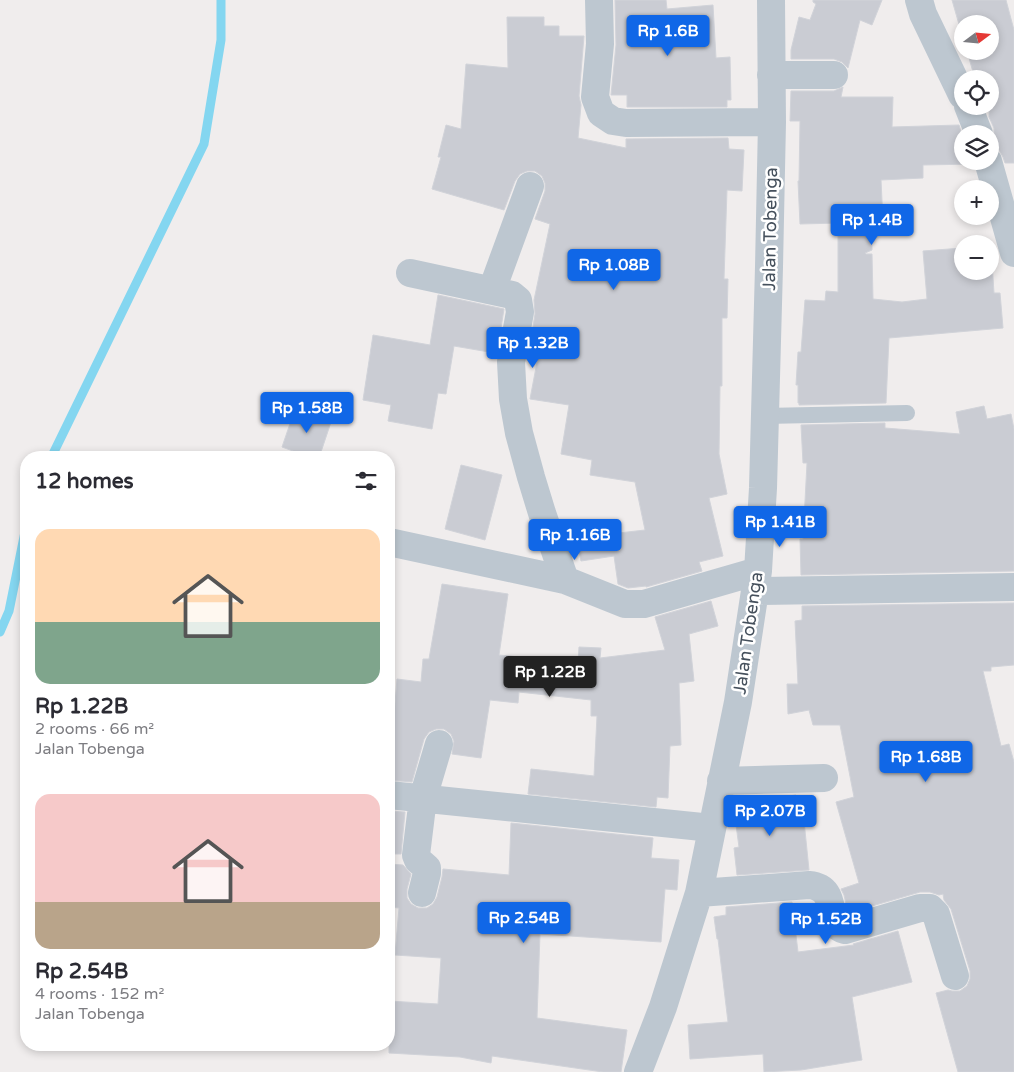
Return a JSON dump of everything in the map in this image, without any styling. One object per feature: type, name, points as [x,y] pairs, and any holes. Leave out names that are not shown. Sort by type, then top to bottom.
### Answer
[{"type":"street","points":[[599,0],[600,44],[595,97],[601,113],[613,121],[626,123],[772,122]]},
{"type":"street","name":"Jalan Tobenga","points":[[638,1072],[663,1007],[699,894],[738,702],[756,581],[763,488],[765,416],[772,122],[771,0]]},
{"type":"street","points":[[919,0],[923,14],[954,78]]},
{"type":"street","points":[[771,75],[834,75]]},
{"type":"street","points":[[991,170],[1014,253]]},
{"type":"street","points":[[492,290],[530,186]]},
{"type":"street","points":[[410,273],[492,290],[512,295],[518,300],[520,312],[511,362],[513,399],[531,477],[565,580]]},
{"type":"street","points":[[395,543],[565,580],[625,604],[644,604],[756,581],[1014,587]]},
{"type":"street","points":[[422,892],[427,868],[418,860],[416,855],[423,798],[439,744]]},
{"type":"street","points":[[721,781],[824,778]]},
{"type":"street","points":[[395,796],[712,828]]},
{"type":"street","points":[[699,894],[816,886],[823,889],[828,897],[836,925],[840,929],[845,930],[920,908],[930,908],[936,914],[954,976]]},
{"type":"lane","points":[[765,416],[907,413]]},
{"type":"building","points":[[615,0],[666,0],[667,9],[713,5],[716,58],[730,57],[731,100],[727,100],[727,107],[627,107],[627,95],[611,95],[616,45]]},
{"type":"building","points":[[813,0],[882,0],[872,25],[860,20],[848,68],[842,62],[834,59],[791,59],[791,50],[799,17],[810,20],[816,4]]},
{"type":"building","points":[[952,0],[1006,0],[1014,30],[1014,163],[1005,163],[999,150],[999,125],[993,125],[989,117],[989,115],[999,115],[999,70],[972,70],[970,60],[999,60],[999,15],[956,15]]},
{"type":"building","points":[[507,17],[544,17],[544,26],[559,26],[559,36],[584,36],[578,138],[626,148],[626,139],[728,138],[729,149],[744,150],[742,191],[727,190],[724,279],[728,279],[727,318],[722,318],[719,454],[727,494],[709,498],[723,556],[699,562],[702,571],[646,587],[628,588],[618,584],[614,556],[581,561],[575,530],[600,526],[601,535],[645,530],[635,482],[590,475],[592,460],[561,454],[569,405],[530,399],[541,341],[531,339],[535,314],[534,300],[550,224],[535,219],[545,191],[545,183],[542,176],[535,171],[527,171],[520,174],[515,181],[504,210],[432,189],[441,157],[438,157],[446,125],[461,129],[466,64],[508,68]]},
{"type":"building","points":[[843,87],[841,97],[893,97],[892,127],[954,125],[954,164],[923,165],[923,178],[881,180],[883,222],[872,222],[872,250],[865,253],[872,254],[873,299],[902,302],[927,299],[923,251],[954,249],[954,280],[993,280],[994,293],[1000,293],[1003,328],[889,338],[886,403],[799,405],[798,403],[798,385],[796,385],[798,352],[801,352],[805,300],[825,301],[826,291],[838,292],[838,223],[800,224],[798,181],[800,121],[790,121],[791,91],[834,91]]},
{"type":"building","points":[[438,295],[504,309],[500,334],[492,333],[489,352],[454,346],[446,394],[438,393],[432,429],[388,421],[391,405],[363,400],[373,335],[430,345]]},
{"type":"building","points":[[984,406],[987,419],[1011,414],[1014,429],[1014,571],[801,575],[800,539],[803,539],[807,463],[803,463],[801,425],[885,423],[885,428],[960,434],[956,412]]},
{"type":"building","points":[[295,409],[331,422],[321,451],[293,451],[282,447]]},
{"type":"building","points":[[461,465],[502,475],[485,540],[445,529]]},
{"type":"building","points":[[442,584],[508,594],[499,655],[578,663],[579,647],[601,648],[600,658],[665,650],[655,617],[711,601],[718,626],[689,634],[694,681],[679,683],[681,745],[670,746],[668,798],[657,797],[656,807],[528,794],[531,769],[594,776],[597,716],[591,716],[591,700],[519,692],[518,703],[490,700],[481,758],[452,754],[454,741],[451,734],[444,729],[436,729],[429,732],[424,739],[412,782],[395,781],[395,704],[397,679],[421,682],[423,659],[429,659]]},
{"type":"building","points":[[1014,603],[1014,665],[991,667],[991,671],[983,671],[1001,746],[1009,744],[1014,762],[1014,1072],[958,1072],[936,993],[948,990],[960,991],[967,986],[970,979],[970,971],[951,909],[944,900],[943,894],[920,892],[848,913],[841,889],[859,883],[836,802],[854,797],[840,725],[813,725],[809,710],[788,714],[787,684],[798,684],[795,621],[802,620],[802,606]]},
{"type":"building","points":[[796,795],[798,813],[803,811],[809,870],[737,875],[734,848],[739,847],[733,803]]},
{"type":"building","points":[[395,811],[405,812],[401,854],[395,854]]},
{"type":"building","points":[[511,823],[653,838],[651,858],[679,860],[677,890],[665,889],[661,942],[540,934],[537,1018],[627,1030],[621,1072],[603,1072],[492,1056],[491,1063],[460,1057],[389,1053],[389,1051],[395,1051],[395,1001],[438,1004],[441,958],[395,955],[399,908],[395,908],[395,864],[403,865],[411,874],[407,898],[411,904],[418,908],[427,908],[433,904],[437,897],[443,869],[509,875]]},
{"type":"building","points":[[792,902],[798,952],[854,945],[898,931],[912,982],[852,997],[862,1060],[801,1070],[764,1072],[763,1054],[690,1059],[688,1025],[728,1022],[714,917],[726,915],[726,907]]},
{"type":"waterway","points":[[54,451],[204,144],[221,40],[221,0]]},
{"type":"waterway","points":[[0,632],[9,611],[20,557]]}]
